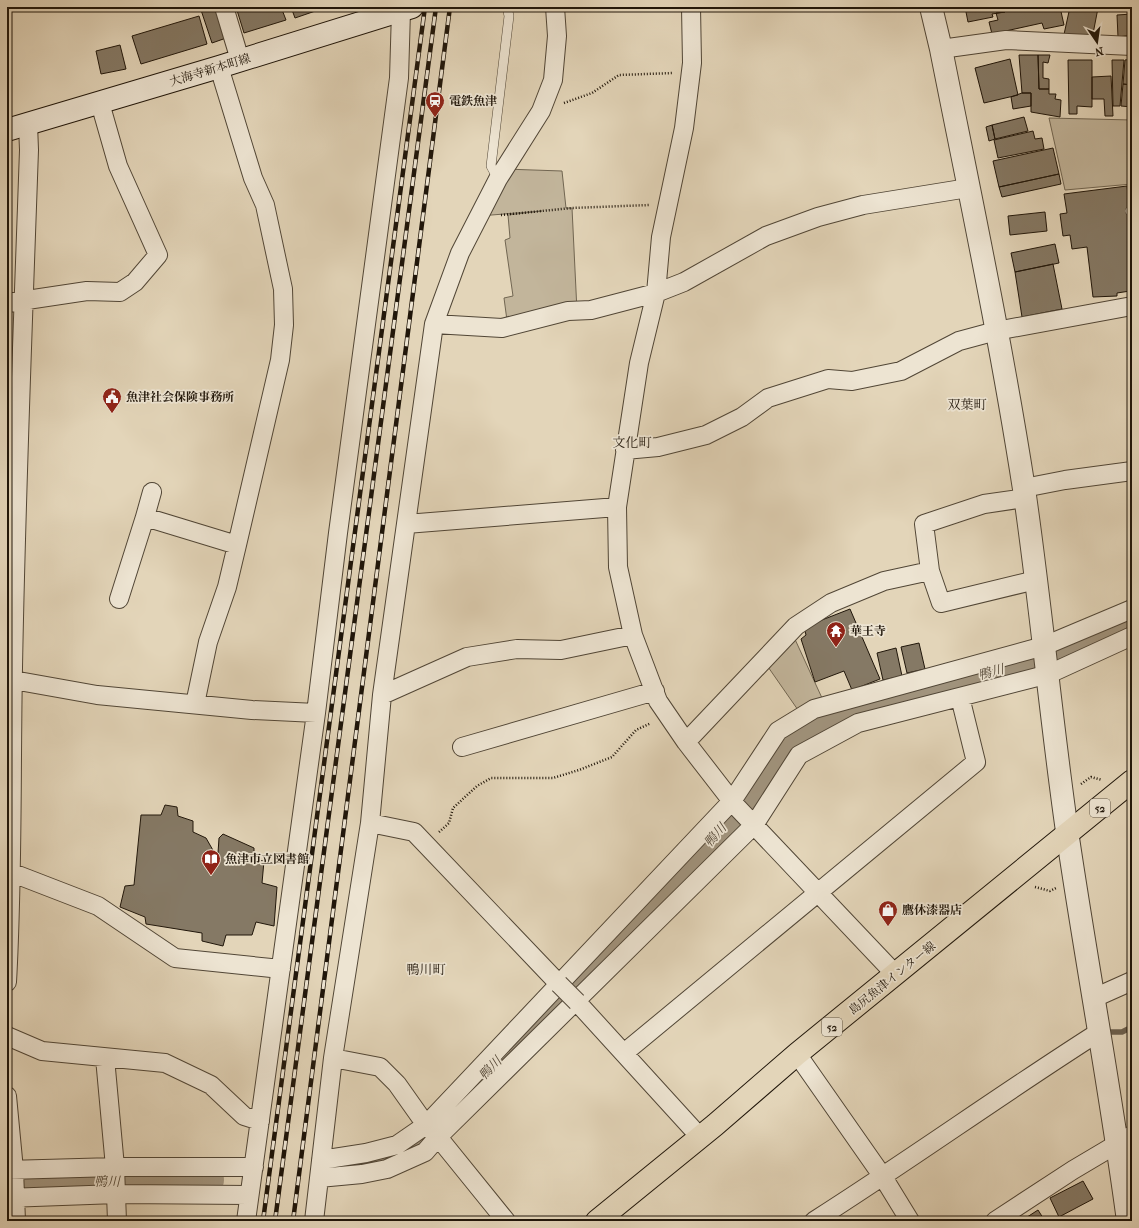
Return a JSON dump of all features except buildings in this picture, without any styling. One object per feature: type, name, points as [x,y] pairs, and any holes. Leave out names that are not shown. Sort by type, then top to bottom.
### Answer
[{"type":"main road","name":"島尻魚津インター線","points":[[597,1221],[700,1137],[797,1054],[896,976],[1132,781]]},
{"type":"street","points":[[224,7],[240,60]]},
{"type":"street","points":[[314,1221],[333,1058],[370,823],[382,695],[434,324],[460,253],[498,179],[541,111],[554,80],[557,36],[555,7]]},
{"type":"street","points":[[691,7],[691,72],[684,128],[660,237],[656,293],[639,363],[617,507],[618,567],[633,635],[658,701],[686,742],[733,803],[896,976]]},
{"type":"street","points":[[931,7],[941,49],[996,331],[1024,493],[1068,835],[1099,1032],[1125,1139],[1128,1221]]},
{"type":"street","points":[[246,1221],[316,713],[338,533],[399,78],[397,10]]},
{"type":"street","name":"大海寺新本町線","points":[[7,130],[219,68],[397,10]]},
{"type":"street","points":[[941,49],[1006,40],[1132,46]]},
{"type":"street","points":[[195,704],[208,642],[227,587],[237,545],[280,360],[284,325],[283,289],[265,206],[253,178],[219,68]]},
{"type":"street","points":[[15,302],[87,291],[120,292],[136,282],[158,255],[118,166],[100,103]]},
{"type":"street","points":[[7,982],[10,872],[15,302],[29,150],[28,124]]},
{"type":"street","points":[[434,324],[502,328],[568,311],[591,310],[656,293],[684,282],[766,236],[818,217],[863,205],[968,188]]},
{"type":"street","points":[[625,450],[658,447],[706,435],[742,417],[768,398],[828,379],[852,381],[901,371],[959,341],[996,331],[1132,306]]},
{"type":"street","points":[[1036,580],[941,604],[930,571],[924,524],[984,504],[1065,480],[1132,471]]},
{"type":"street","points":[[119,599],[152,492]]},
{"type":"street","points":[[406,524],[617,507]]},
{"type":"street","points":[[145,516],[237,545]]},
{"type":"street","points":[[686,742],[796,626],[831,603],[884,581],[930,571]]},
{"type":"street","points":[[319,1178],[362,1174],[387,1169],[425,1152],[432,1131],[733,803],[778,731],[814,709],[1044,646],[1132,609]]},
{"type":"street","points":[[382,695],[467,657],[517,649],[561,650],[633,635]]},
{"type":"street","points":[[321,1160],[366,1153],[397,1145],[432,1131],[752,823],[799,755],[858,723],[960,697],[1048,671],[1132,636]]},
{"type":"street","points":[[11,670],[97,694],[195,704],[316,713]]},
{"type":"street","points":[[462,747],[655,691]]},
{"type":"street","points":[[624,1053],[976,762],[960,697]]},
{"type":"street","points":[[370,823],[414,832],[577,1002],[700,1137]]},
{"type":"street","points":[[10,872],[98,906],[175,958],[281,969]]},
{"type":"street","points":[[1094,998],[1132,981]]},
{"type":"street","points":[[814,1221],[883,1177],[1019,1083],[1099,1032]]},
{"type":"street","points":[[7,1036],[42,1050],[104,1058],[165,1063],[211,1085],[244,1116],[260,1121]]},
{"type":"street","points":[[797,1054],[883,1177],[910,1221]]},
{"type":"street","points":[[104,1058],[116,1181],[118,1221]]},
{"type":"street","points":[[333,1058],[380,1067],[397,1084],[432,1131],[506,1221]]},
{"type":"street","points":[[7,1098],[11,1198],[16,1221]]},
{"type":"street","points":[[995,1221],[1125,1139]]},
{"type":"street","points":[[11,1198],[116,1181],[254,1167]]},
{"type":"street","points":[[10,1170],[249,1195]]},
{"type":"lane","points":[[498,179],[491,166],[509,16],[507,7]]},
{"type":"path","points":[[541,111],[592,93],[619,75],[691,72]]},
{"type":"path","points":[[479,216],[514,215],[572,208],[668,204]]},
{"type":"path","points":[[426,845],[449,823],[453,808],[477,786],[491,778],[553,778],[579,770],[612,757],[636,730],[668,714]]},
{"type":"shaded area","points":[[1049,118],[1132,120],[1132,184],[1065,190]]},
{"type":"shaded area","points":[[504,169],[562,171],[566,208],[572,208],[577,311],[508,328],[504,298],[513,296],[505,240],[510,238],[508,215],[542,211],[479,216]]},
{"type":"shaded area","points":[[793,635],[822,698],[798,710],[766,664]]},
{"type":"waterway","name":"鴨川","points":[[363,1165],[384,1159],[418,1143],[724,827],[779,746],[808,727],[855,710],[1080,648],[1132,621]]},
{"type":"waterway","points":[[1104,1032],[1122,1032],[1132,1027]]},
{"type":"waterway","name":"鴨川","points":[[7,1182],[80,1180],[207,1180]]},
{"type":"railway","points":[[263,1221],[425,7]]},
{"type":"railway","points":[[275,1221],[436,7]]},
{"type":"railway","points":[[293,1221],[450,7]]},
{"type":"place","name":"電鉄魚津","points":[[435,118]]},
{"type":"place","name":"魚津社会保険事務所","points":[[112,414]]},
{"type":"place","name":"華王寺","points":[[836,648]]},
{"type":"place","name":"魚津市立図書館","points":[[211,876]]},
{"type":"place","name":"鷹休漆器店","points":[[888,927]]},
{"type":"district","name":"双葉町","points":[[967,404]]},
{"type":"district","name":"文化町","points":[[632,442]]},
{"type":"district","name":"鴨川町","points":[[426,969]]}]
